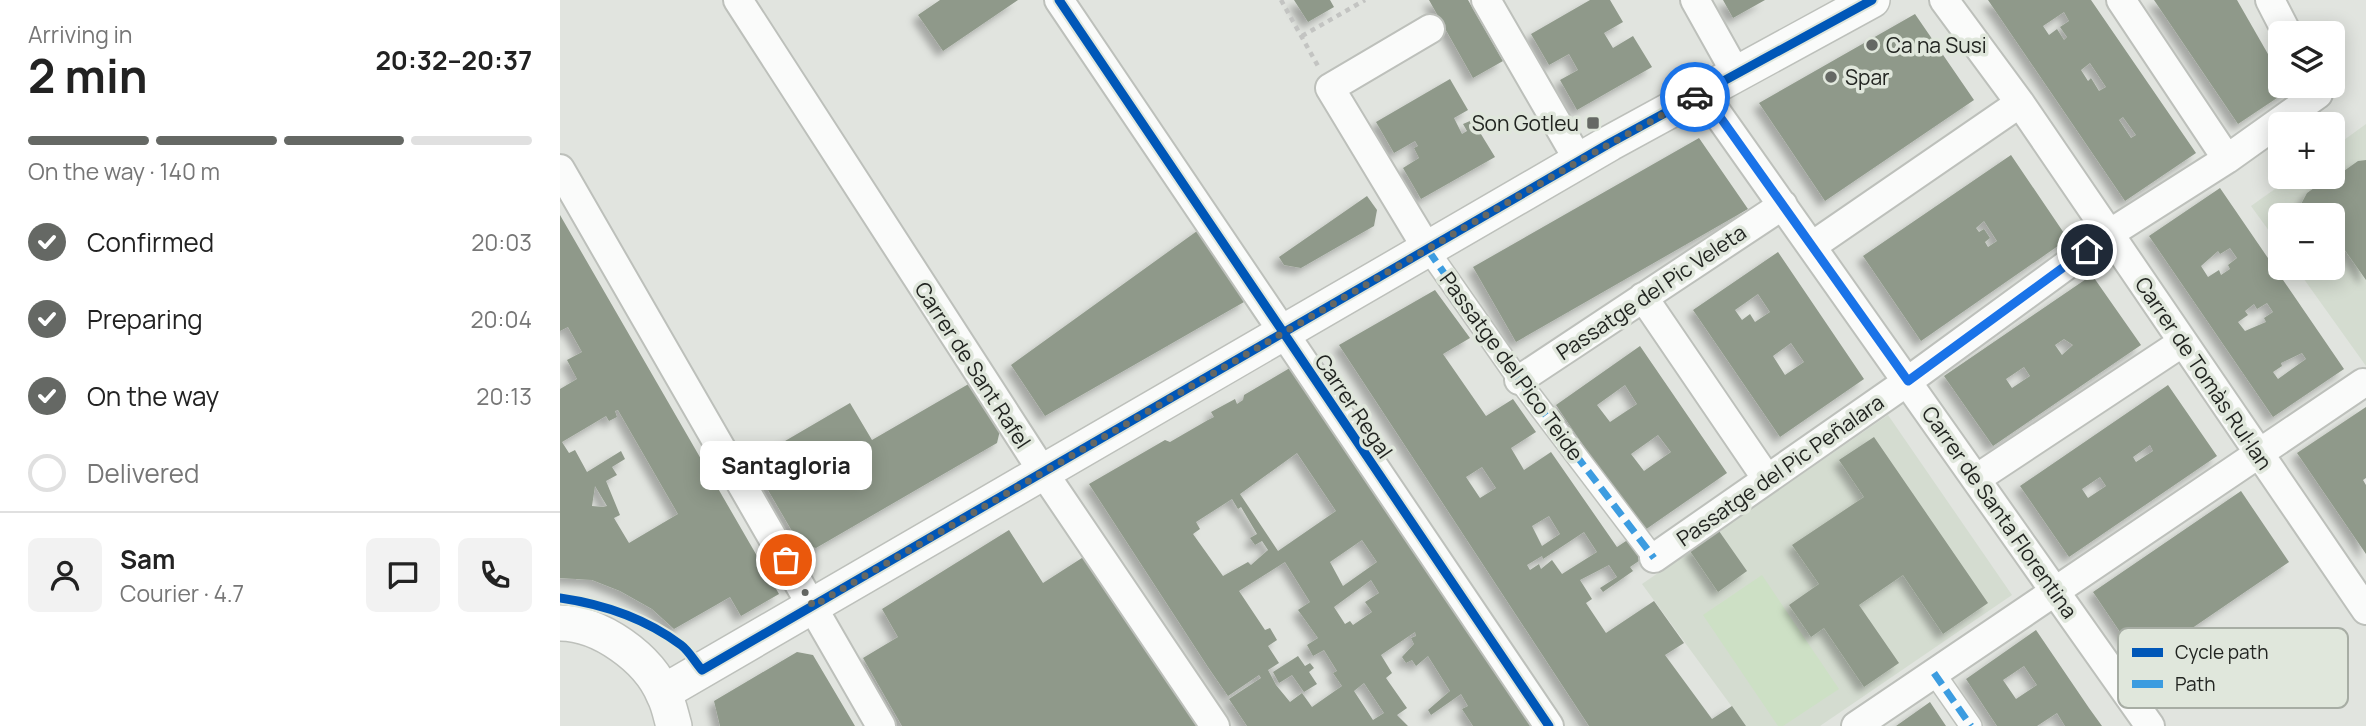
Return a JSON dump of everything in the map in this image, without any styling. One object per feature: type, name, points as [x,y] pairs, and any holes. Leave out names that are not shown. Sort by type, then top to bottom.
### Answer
[{"type":"street","name":"Carrer de Sant Rafel","points":[[738,0],[1042,472],[1215,726]]},
{"type":"street","name":"Carrer Regal","points":[[1059,0],[1549,726]]},
{"type":"street","points":[[1486,0],[1579,161]]},
{"type":"street","points":[[1695,0],[1737,75]]},
{"type":"street","points":[[664,692],[1579,161],[1872,0]]},
{"type":"street","name":"Carrer de Tomàs Rul·lan","points":[[1944,0],[2020,103],[2366,610]]},
{"type":"street","points":[[2121,0],[2227,159]]},
{"type":"street","points":[[2270,0],[2281,21]]},
{"type":"street","points":[[1330,88],[1430,29]]},
{"type":"street","name":"Passatge del Pico Teide","points":[[1330,88],[1428,250],[1519,380],[1654,558]]},
{"type":"street","name":"Carrer de Santa Florentina","points":[[1703,93],[2118,681]]},
{"type":"street","name":"Passatge del Pic Peñalara","points":[[1654,558],[1908,381],[2109,234],[2227,159],[2306,98]]},
{"type":"street","points":[[1811,246],[2020,103]]},
{"type":"street","points":[[560,169],[881,726]]},
{"type":"street","name":"Passatge del Pic Veleta","points":[[1519,380],[1783,205]]},
{"type":"street","points":[[1643,297],[1767,479]]},
{"type":"street","points":[[1976,478],[2183,342]]},
{"type":"street","points":[[1856,726],[2363,383]]},
{"type":"street","points":[[560,623],[605,635],[639,659],[664,692],[674,726]]},
{"type":"street","points":[[1934,673],[1971,726]]},
{"type":"street","name":"Carrer de Santa Florentina","points":[[2137,708],[2150,726]]},
{"type":"path","points":[[1281,0],[1330,88]]},
{"type":"path","points":[[1302,36],[1365,0]]},
{"type":"shaded area","points":[[2366,124],[2366,366],[2305,280],[2345,280],[2345,203],[2268,203],[2268,229],[2251,206],[2275,189],[2345,189],[2345,139]]},
{"type":"shaded area","points":[[1888,415],[2012,595],[1820,726],[1746,726],[1642,584]]},
{"type":"green space","points":[[1762,575],[1839,689],[1783,726],[1778,726],[1703,615]]},
{"type":"building","points":[[940,0],[1018,0],[943,51],[918,15]]},
{"type":"building","points":[[1294,0],[1330,0],[1334,7],[1308,22]]},
{"type":"building","points":[[1429,0],[1468,0],[1503,61],[1473,78]]},
{"type":"building","points":[[1590,0],[1610,0],[1623,22],[1604,33],[1613,48],[1633,36],[1652,67],[1577,110],[1560,80],[1578,70],[1569,54],[1549,65],[1531,34]]},
{"type":"building","points":[[1723,0],[1765,0],[1733,18]]},
{"type":"building","points":[[1988,0],[2091,0],[2196,153],[2125,201]],"holes":[[[2064,12],[2069,21],[2060,27],[2067,37],[2064,40],[2057,29],[2049,35],[2043,26]],[[2090,63],[2106,87],[2099,91],[2091,78],[2088,81],[2081,70]],[[2123,117],[2136,135],[2131,138],[2119,120]]]},
{"type":"building","points":[[2154,0],[2237,0],[2268,54],[2268,98],[2277,98],[2238,124]]},
{"type":"building","points":[[1915,14],[1974,100],[1825,201],[1759,103]]},
{"type":"building","points":[[1450,79],[1468,110],[1454,118],[1462,134],[1467,131],[1463,124],[1470,121],[1495,157],[1421,199],[1403,168],[1419,158],[1414,148],[1418,146],[1415,141],[1394,153],[1376,122]]},
{"type":"building","points":[[1699,138],[1748,209],[1516,342],[1473,267]]},
{"type":"building","points":[[2011,155],[2068,239],[1921,341],[1863,256]],"holes":[[[1984,221],[1997,241],[1988,247],[1985,242],[1990,238],[1984,229],[1979,232],[1976,228]]]},
{"type":"building","points":[[2366,160],[2366,280],[2345,250],[2345,203],[2302,203],[2313,189],[2345,189],[2345,170],[2358,161]]},
{"type":"building","points":[[2220,188],[2268,258],[2268,280],[2283,280],[2344,369],[2273,417],[2149,236]],"holes":[[[2230,248],[2237,258],[2228,265],[2230,269],[2221,275],[2219,270],[2208,277],[2201,266],[2218,251],[2220,254]],[[2267,303],[2273,312],[2264,318],[2266,322],[2245,331],[2238,322],[2248,315],[2245,311],[2254,304],[2257,309]],[[2302,353],[2306,359],[2278,379],[2273,372],[2282,366],[2281,363]]]},
{"type":"building","points":[[1367,196],[1377,210],[1374,226],[1301,268],[1284,265],[1279,257]]},
{"type":"building","points":[[560,215],[779,594],[741,616],[730,597],[674,629],[652,609],[620,591],[592,580],[560,578],[560,389],[577,379],[567,360],[582,352],[568,327],[560,331]],"holes":[[[618,410],[678,514],[629,543],[614,518],[620,515],[606,481],[617,475],[612,467],[625,459],[621,451],[587,472],[575,450],[569,453],[562,442],[606,416],[609,421],[617,417],[615,411]],[[595,486],[607,506],[592,506]]]},
{"type":"building","points":[[1204,226],[1247,285],[1244,302],[1045,416],[1011,365]]},
{"type":"building","points":[[1778,252],[1864,379],[1780,437],[1693,310]],"holes":[[[1758,294],[1770,312],[1755,322],[1750,314],[1742,320],[1735,310]],[[1791,343],[1804,362],[1785,375],[1773,356]]]},
{"type":"building","points":[[2092,275],[2141,345],[1993,446],[1944,376]],"holes":[[[2064,339],[2073,345],[2062,355],[2055,345]],[[2024,367],[2030,376],[2012,388],[2006,379]]]},
{"type":"building","points":[[1435,290],[1470,338],[1443,354],[1486,416],[1513,399],[1536,432],[1511,448],[1524,470],[1551,452],[1617,547],[1635,535],[1649,554],[1630,567],[1633,571],[1603,592],[1600,588],[1617,577],[1609,565],[1580,580],[1592,599],[1586,603],[1606,633],[1654,601],[1684,643],[1665,655],[1712,719],[1732,706],[1746,726],[1589,726],[1339,345]],"holes":[[[1482,467],[1496,488],[1480,498],[1466,477]],[[1549,516],[1560,534],[1542,546],[1532,526]],[[1584,532],[1597,552],[1562,574],[1552,560],[1541,569],[1539,564],[1530,570],[1527,565],[1542,556],[1543,559]]]},
{"type":"building","points":[[1640,346],[1727,473],[1642,532],[1556,405]],"holes":[[[1625,385],[1637,404],[1610,422],[1597,405]],[[1658,435],[1671,452],[1644,471],[1631,454]]]},
{"type":"building","points":[[1300,362],[1538,726],[1473,726],[1462,709],[1468,706],[1461,694],[1431,715],[1428,710],[1450,691],[1428,656],[1416,666],[1412,660],[1406,663],[1402,657],[1414,644],[1411,638],[1416,636],[1415,632],[1381,655],[1392,673],[1386,678],[1407,708],[1397,715],[1408,726],[1247,726],[1229,699],[1261,678],[1259,675],[1228,696],[1089,484],[1165,440],[1170,442],[1214,417],[1211,412],[1235,399],[1237,404],[1243,400],[1244,395]],"holes":[[[1297,453],[1336,511],[1278,551],[1240,494]],[[1232,499],[1238,509],[1241,507],[1257,534],[1250,538],[1255,545],[1262,541],[1268,550],[1251,565],[1248,562],[1223,576],[1193,534],[1200,529],[1196,522]],[[1362,540],[1377,562],[1343,586],[1330,562]],[[1285,562],[1310,602],[1298,610],[1318,638],[1307,645],[1313,656],[1324,650],[1337,671],[1333,673],[1342,686],[1312,707],[1302,693],[1290,702],[1268,670],[1279,663],[1268,646],[1277,640],[1270,628],[1265,630],[1239,591]],[[1371,580],[1379,593],[1365,602],[1372,612],[1353,625],[1350,621],[1345,624],[1334,607]],[[1364,683],[1384,713],[1373,720],[1354,691]]]},
{"type":"building","points":[[972,382],[1001,426],[997,443],[816,548],[799,543],[751,461],[850,403],[872,440]]},
{"type":"building","points":[[2168,385],[2217,456],[2069,557],[2020,486]],"holes":[[[2150,445],[2153,451],[2136,462],[2133,457]],[[2100,477],[2106,486],[2088,498],[2082,489]]]},
{"type":"building","points":[[2366,407],[2366,478],[2363,480],[2366,485],[2366,554],[2297,453]]},
{"type":"building","points":[[1874,437],[1988,603],[1943,634],[1903,575],[1859,605],[1899,663],[1864,687],[1824,628],[1811,637],[1789,605],[1819,584],[1792,545],[1864,497],[1839,460]]},
{"type":"building","points":[[2241,491],[2289,562],[2192,628],[2118,629],[2093,592]]},
{"type":"building","points":[[1009,530],[1043,583],[1085,556],[1197,726],[902,726],[863,658],[898,637],[882,609]]},
{"type":"building","points":[[1719,531],[1747,571],[1718,592],[1690,551]]},
{"type":"building","points":[[2036,630],[2102,726],[2065,726],[2057,713],[2037,726],[1997,726],[1966,679]],"holes":[[[2024,666],[2037,685],[2016,699],[2003,680]]]},
{"type":"building","points":[[797,652],[813,655],[855,726],[720,726],[714,701]]},
{"type":"building","points":[[1298,656],[1305,666],[1310,663],[1314,668],[1309,672],[1317,684],[1304,692],[1292,675],[1279,683],[1273,672]]},
{"type":"building","points":[[1930,702],[1946,726],[1896,726]]},
{"type":"marked path","points":[[1428,250],[1519,380],[1654,558]]},
{"type":"marked path","points":[[1934,673],[1971,726]]},
{"type":"cycle path","points":[[1059,0],[1549,726]]},
{"type":"cycle path","points":[[560,598],[592,604],[638,620],[684,647],[702,670],[1610,143],[1872,0]]},
{"type":"way so far","points":[[786,560],[813,606],[1610,143],[1695,97]]},
{"type":"place","name":"Ca na Susi","points":[[1872,45]]},
{"type":"place","name":"Spar","points":[[1831,77]]},
{"type":"place","name":"Son Gotleu","points":[[1593,123]]},
{"type":"place","name":"Santagloria","points":[[786,560]]},
{"type":"route","points":[[1695,97],[1703,93],[1908,381],[2087,250]]}]
